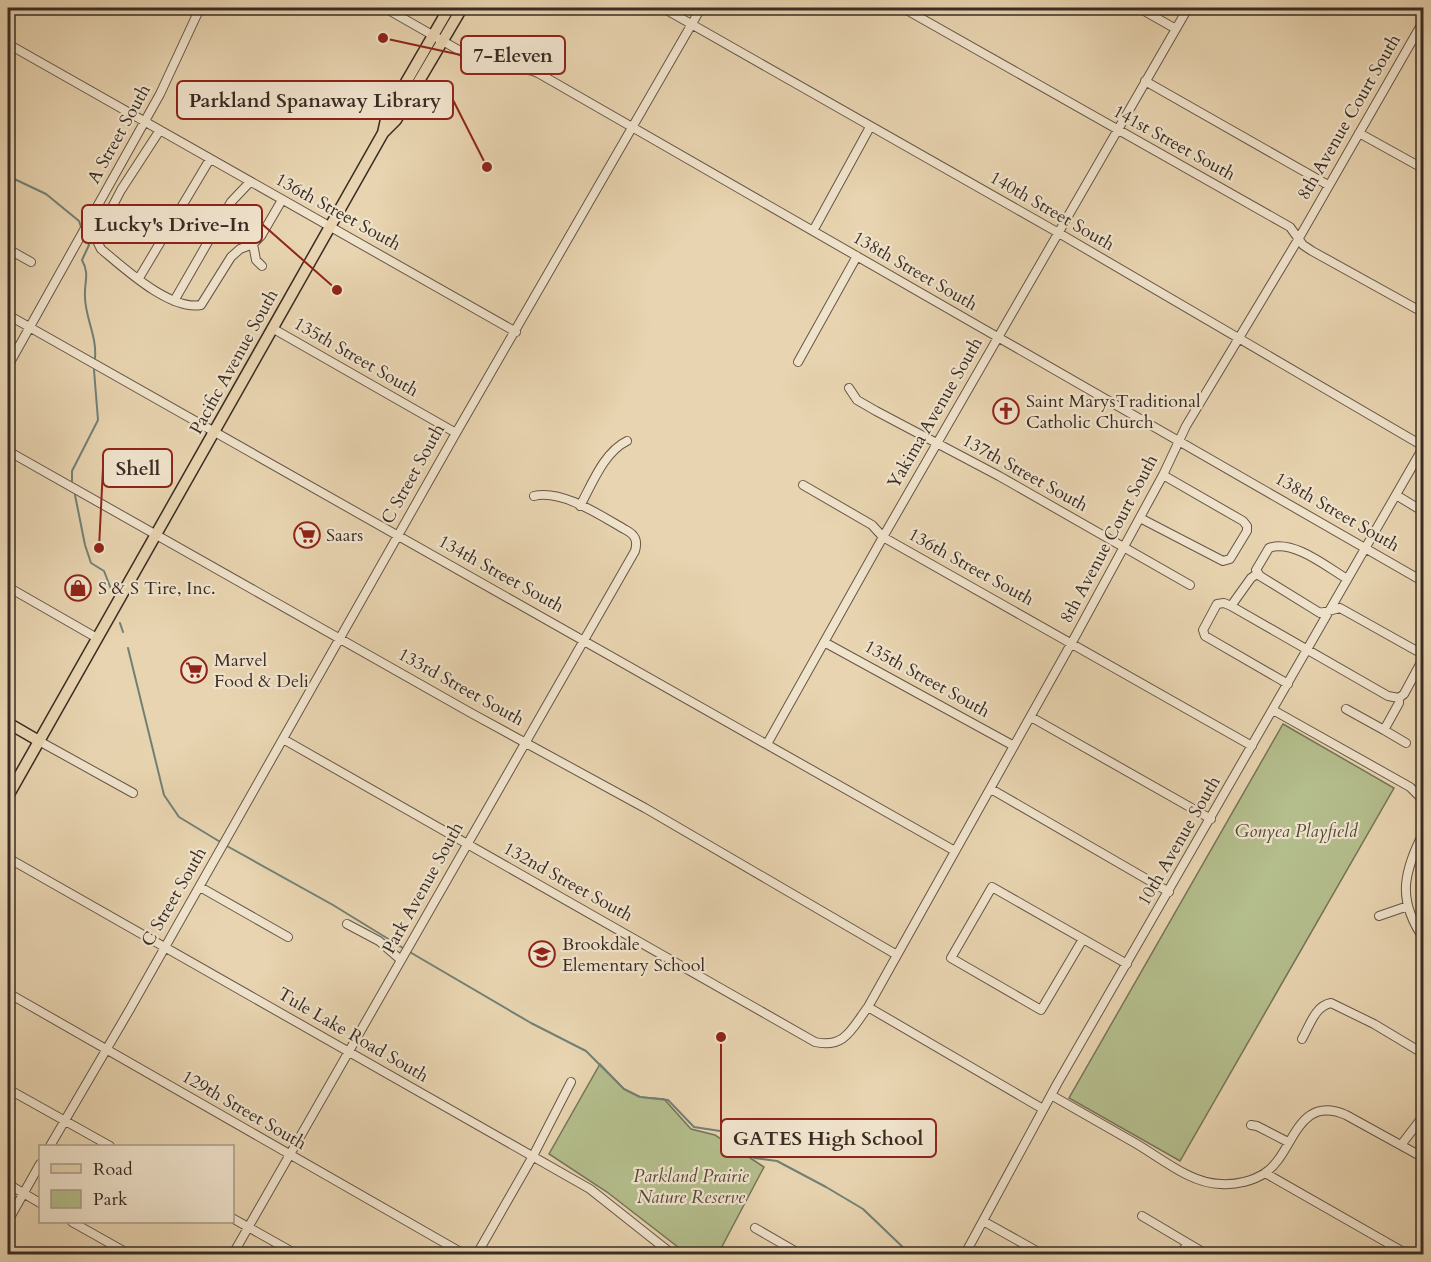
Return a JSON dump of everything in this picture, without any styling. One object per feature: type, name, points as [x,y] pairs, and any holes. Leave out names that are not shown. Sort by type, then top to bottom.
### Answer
[{"type":"main road","name":"Pacific Avenue South","points":[[8,796],[382,133],[396,120],[438,38],[449,8]]},
{"type":"main road","name":"Pacific Avenue South","points":[[438,38],[462,8]]},
{"type":"main road","points":[[8,723],[39,741]]},
{"type":"street","name":"A Street South","points":[[8,366],[160,94],[200,8]]},
{"type":"street","name":"138th Street South","points":[[385,8],[493,69],[521,68],[533,71],[1424,582]]},
{"type":"street","name":"140th Street South","points":[[663,8],[1057,232],[1424,446]]},
{"type":"street","name":"C Street South","points":[[51,1145],[701,8]]},
{"type":"street","name":"141st Street South","points":[[903,8],[1290,227],[1303,245],[1312,251],[1424,313]]},
{"type":"street","points":[[1139,8],[1176,29]]},
{"type":"street","name":"Yakima Avenue South","points":[[767,744],[1057,232],[1188,8]]},
{"type":"street","name":"8th Avenue Court South","points":[[839,1041],[853,1028],[868,1007],[1124,548],[1180,442],[1186,426],[1299,238],[1424,20]]},
{"type":"street","name":"136th Street South","points":[[8,44],[516,332]]},
{"type":"street","points":[[1145,81],[1328,185]]},
{"type":"street","points":[[813,231],[870,127]]},
{"type":"street","points":[[160,130],[121,190],[99,232],[99,245],[107,254],[153,291],[190,306],[201,305],[231,257],[240,249],[253,244],[261,236],[282,200]]},
{"type":"street","points":[[1359,132],[1424,169]]},
{"type":"street","points":[[139,278],[210,159]]},
{"type":"street","points":[[174,301],[231,202],[249,182]]},
{"type":"street","points":[[253,244],[256,260],[262,266]]},
{"type":"street","points":[[8,249],[31,262]]},
{"type":"street","points":[[798,362],[857,256]]},
{"type":"street","name":"134th Street South","points":[[8,315],[955,851]]},
{"type":"street","name":"135th Street South","points":[[272,328],[456,433]]},
{"type":"street","name":"137th Street South","points":[[849,388],[857,400],[999,476],[1190,585]]},
{"type":"street","points":[[534,496],[556,495],[580,506],[610,455],[627,441]]},
{"type":"street","name":"10th Avenue South","points":[[964,1254],[1051,1095],[1424,446]]},
{"type":"street","name":"133rd Street South","points":[[8,450],[690,834],[897,955]]},
{"type":"street","points":[[1140,518],[1222,561],[1230,559],[1247,531],[1244,521],[1163,475]]},
{"type":"street","name":"136th Street South","points":[[803,485],[872,525],[883,537],[1252,746]]},
{"type":"street","points":[[1396,495],[1424,512]]},
{"type":"street","name":"Park Avenue South","points":[[232,1254],[635,551],[637,542],[635,537],[580,506]]},
{"type":"street","points":[[1257,574],[1256,570],[1267,549],[1271,546],[1282,545],[1301,552],[1347,579]]},
{"type":"street","points":[[1227,604],[1257,574]]},
{"type":"street","points":[[1257,574],[1320,613],[1340,608],[1424,656],[1404,694],[1399,698],[1399,703],[1384,730]]},
{"type":"street","points":[[8,587],[97,638]]},
{"type":"street","points":[[1288,684],[1205,636],[1203,630],[1220,602],[1388,696],[1399,698]]},
{"type":"street","name":"135th Street South","points":[[824,642],[1014,746]]},
{"type":"street","points":[[1346,709],[1406,743]]},
{"type":"street","points":[[1273,710],[1410,787],[1424,801]]},
{"type":"street","points":[[1031,717],[1210,819]]},
{"type":"street","name":"132nd Street South","points":[[283,739],[815,1042],[831,1044],[839,1041]]},
{"type":"street","points":[[39,741],[133,793]]},
{"type":"street","points":[[991,789],[1169,892]]},
{"type":"street","points":[[1424,831],[1411,858],[1405,889],[1409,909],[1424,939]]},
{"type":"street","name":"Tule Lake Road South","points":[[8,858],[598,1194],[672,1254]]},
{"type":"street","points":[[200,886],[288,937]]},
{"type":"street","points":[[1083,939],[1041,1010],[951,958],[992,887],[1127,964]]},
{"type":"street","points":[[1379,916],[1409,909]]},
{"type":"street","points":[[347,924],[379,941],[402,960]]},
{"type":"street","name":"129th Street South","points":[[8,993],[464,1254]]},
{"type":"street","points":[[1302,1039],[1317,1011],[1325,1004],[1331,1003],[1374,1024],[1424,1054]]},
{"type":"street","points":[[868,1007],[1043,1110]]},
{"type":"street","points":[[477,1254],[533,1156],[571,1082]]},
{"type":"street","points":[[8,1089],[108,1145]]},
{"type":"street","points":[[1051,1095],[1190,1175],[1219,1184],[1242,1182],[1265,1173],[1296,1129],[1306,1118],[1319,1112],[1329,1111],[1346,1115],[1424,1158]]},
{"type":"street","points":[[1401,1145],[1424,1115]]},
{"type":"street","points":[[1251,1125],[1288,1142]]},
{"type":"street","points":[[8,1221],[39,1166]]},
{"type":"street","points":[[1265,1173],[1407,1254]]},
{"type":"street","points":[[8,1184],[39,1202]]},
{"type":"street","points":[[1142,1216],[1206,1254]]},
{"type":"street","points":[[234,1219],[296,1254]]},
{"type":"street","points":[[983,1221],[1042,1254]]},
{"type":"street","points":[[75,1223],[129,1254]]},
{"type":"street","points":[[755,1228],[800,1254]]},
{"type":"street","points":[[1181,1254],[1187,1244]]},
{"type":"green space","name":"Gonyea Playfield","points":[[1283,724],[1394,788],[1180,1161],[1069,1098]]},
{"type":"green space","name":"Parkland Prairie Nature Reserve","points":[[600,1064],[624,1089],[640,1097],[664,1099],[691,1129],[715,1135],[764,1167],[718,1254],[687,1254],[607,1192],[549,1154]]},
{"type":"waterway","points":[[8,176],[46,194],[79,221],[81,227]]},
{"type":"waterway","points":[[86,239],[89,245],[82,260],[86,270],[86,304],[95,358]]},
{"type":"waterway","points":[[72,481],[72,471],[98,420],[94,370]]},
{"type":"waterway","points":[[75,495],[91,563],[104,571],[111,589]]},
{"type":"waterway","points":[[120,623],[123,632]]},
{"type":"waterway","points":[[128,648],[164,795],[179,817],[222,843]]},
{"type":"waterway","points":[[227,846],[333,905],[403,948]]},
{"type":"waterway","points":[[408,951],[531,1023],[586,1051],[624,1089],[640,1097],[668,1100],[694,1127],[720,1131],[754,1158],[777,1161],[863,1209],[910,1254]]},
{"type":"place","name":"7-Eleven","points":[[383,38]]},
{"type":"place","name":"Parkland Spanaway Library","points":[[487,167]]},
{"type":"place","name":"Lucky's Drive-In","points":[[337,290]]},
{"type":"place","name":"Saint MarysTraditional Catholic Church","points":[[1006,411]]},
{"type":"place","name":"Saars","points":[[307,535]]},
{"type":"place","name":"Shell","points":[[99,548]]},
{"type":"place","name":"S & S Tire, Inc.","points":[[78,588]]},
{"type":"place","name":"Marvel Food & Deli","points":[[194,670]]},
{"type":"place","name":"Brookdale Elementary School","points":[[542,954]]},
{"type":"place","name":"GATES High School","points":[[721,1037]]}]
